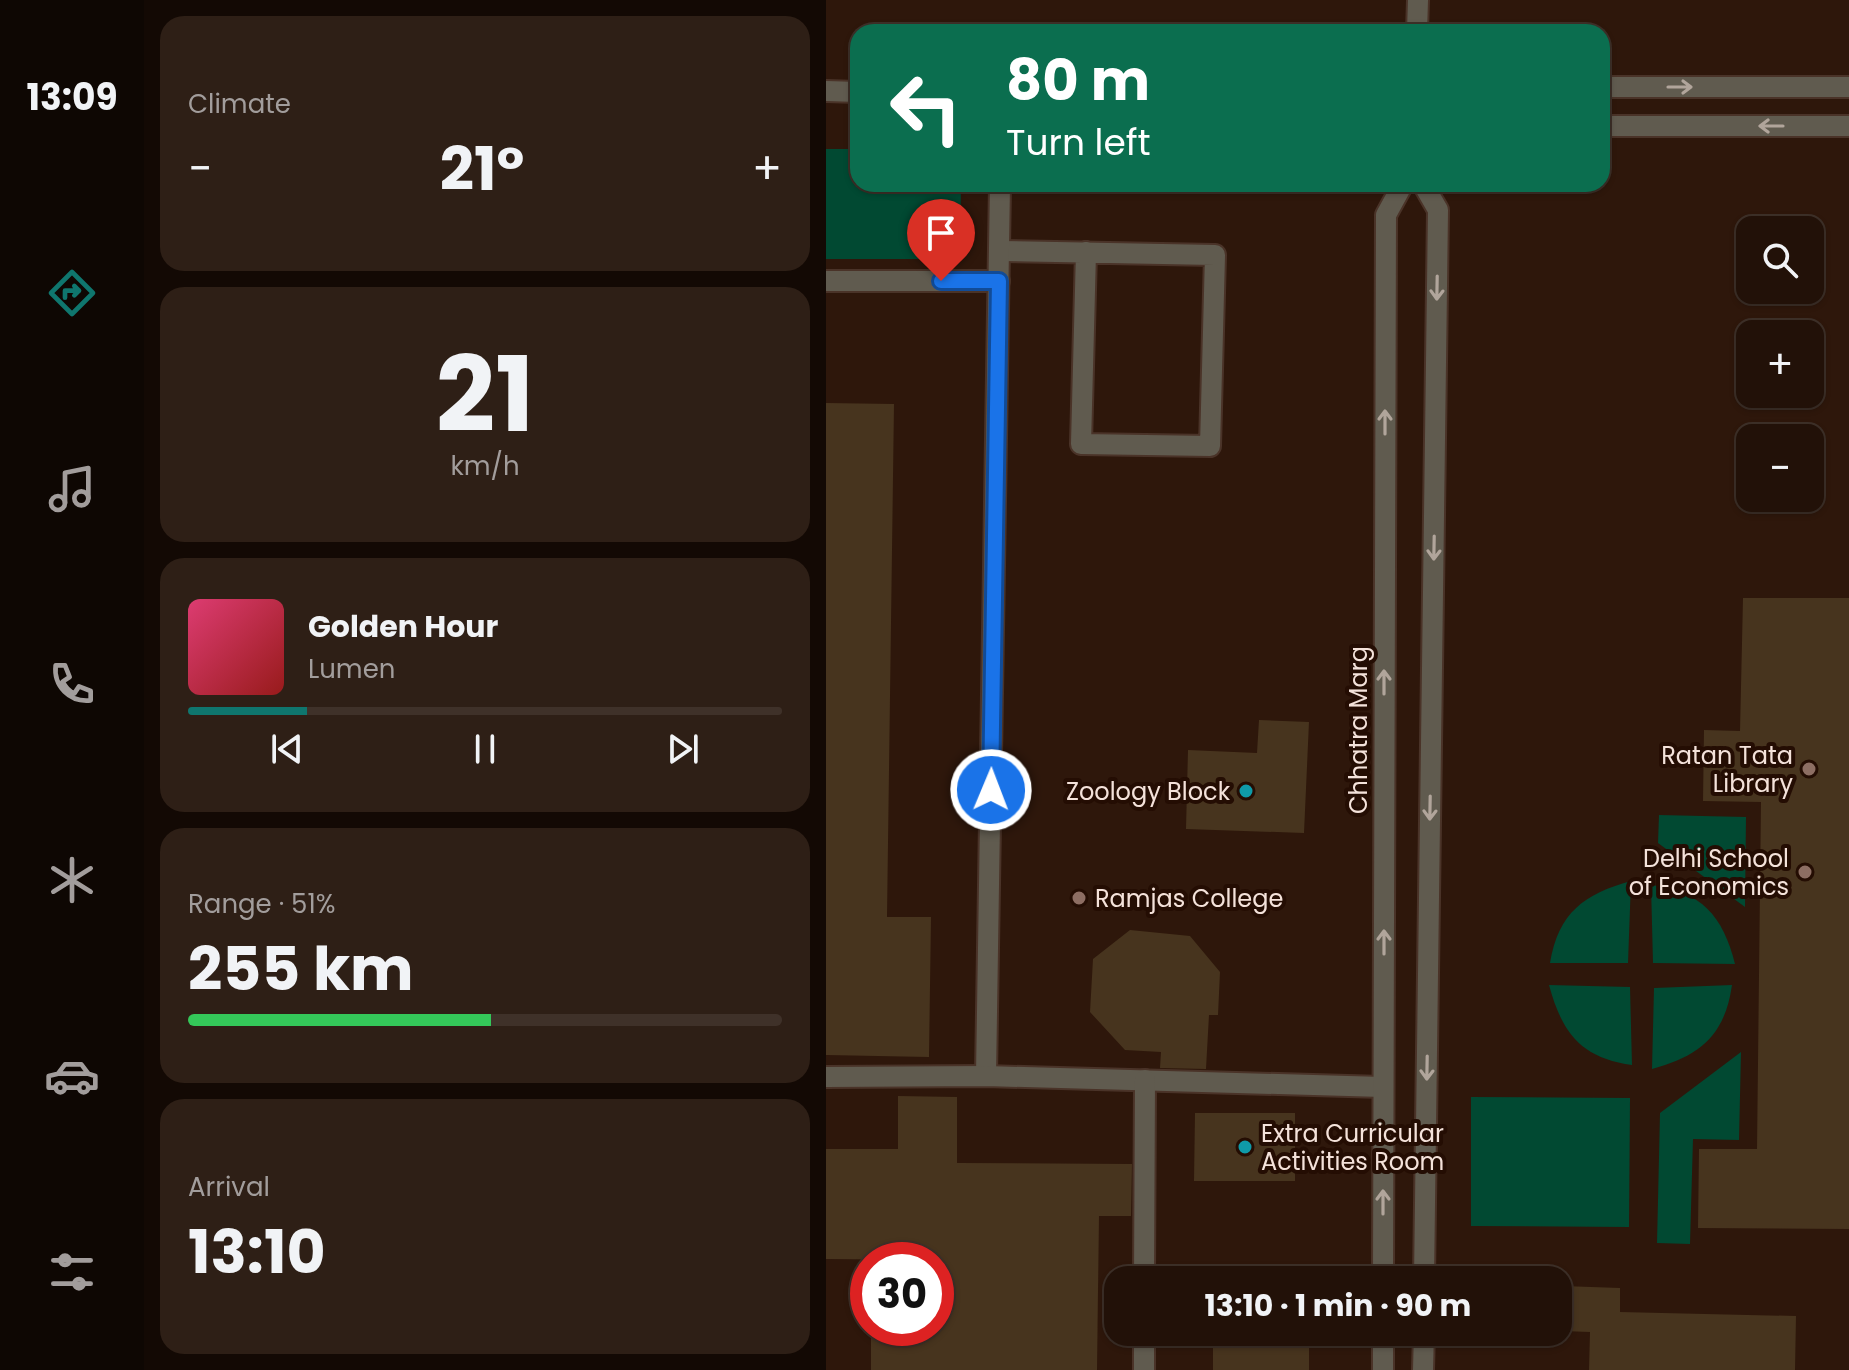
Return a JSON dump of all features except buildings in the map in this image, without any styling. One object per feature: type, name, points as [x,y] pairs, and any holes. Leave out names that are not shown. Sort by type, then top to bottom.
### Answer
[{"type":"street","points":[[1417,24],[1418,0]]},
{"type":"street","points":[[1610,87],[1849,87]]},
{"type":"street","points":[[826,91],[850,92]]},
{"type":"street","points":[[1610,126],[1849,126]]},
{"type":"street","points":[[986,1076],[1000,192]]},
{"type":"street","name":"Chhatra Marg","points":[[1383,1266],[1386,215],[1399,192]]},
{"type":"street","points":[[1424,1266],[1438,210],[1428,192]]},
{"type":"street","points":[[999,251],[1086,252],[1215,255],[1210,446],[1081,444],[1086,252]]},
{"type":"street","points":[[826,281],[999,281]]},
{"type":"street","points":[[826,1077],[986,1076],[1383,1087]]},
{"type":"street","points":[[1144,1266],[1145,1080]]},
{"type":"street","points":[[1144,1346],[1144,1370]]},
{"type":"street","points":[[1383,1346],[1383,1370]]},
{"type":"street","points":[[1423,1370],[1424,1346]]},
{"type":"green space","points":[[826,149],[850,149],[850,192],[961,192],[960,259],[826,259]]},
{"type":"green space","points":[[1659,815],[1746,817],[1745,907],[1658,843]]},
{"type":"green space","points":[[1631,881],[1628,963],[1550,963],[1559,931],[1576,908],[1600,892]]},
{"type":"green space","points":[[1651,885],[1684,893],[1707,909],[1724,932],[1735,964],[1653,963]]},
{"type":"green space","points":[[1549,985],[1630,987],[1632,1065],[1599,1056],[1576,1040],[1560,1017]]},
{"type":"green space","points":[[1732,985],[1723,1017],[1707,1041],[1684,1057],[1652,1069],[1654,988]]},
{"type":"green space","points":[[1741,1052],[1739,1140],[1693,1139],[1690,1244],[1657,1243],[1660,1113]]},
{"type":"green space","points":[[1471,1097],[1630,1098],[1629,1227],[1471,1226]]},
{"type":"place","name":"Ratan Tata Library","points":[[1809,769]]},
{"type":"place","name":"Zoology Block","points":[[1246,791]]},
{"type":"place","name":"Delhi School of Economics","points":[[1805,872]]},
{"type":"place","name":"Ramjas College","points":[[1079,898]]},
{"type":"place","name":"Extra Curricular Activities Room","points":[[1245,1147]]},
{"type":"route","points":[[941,281],[999,281],[991,790]]}]
